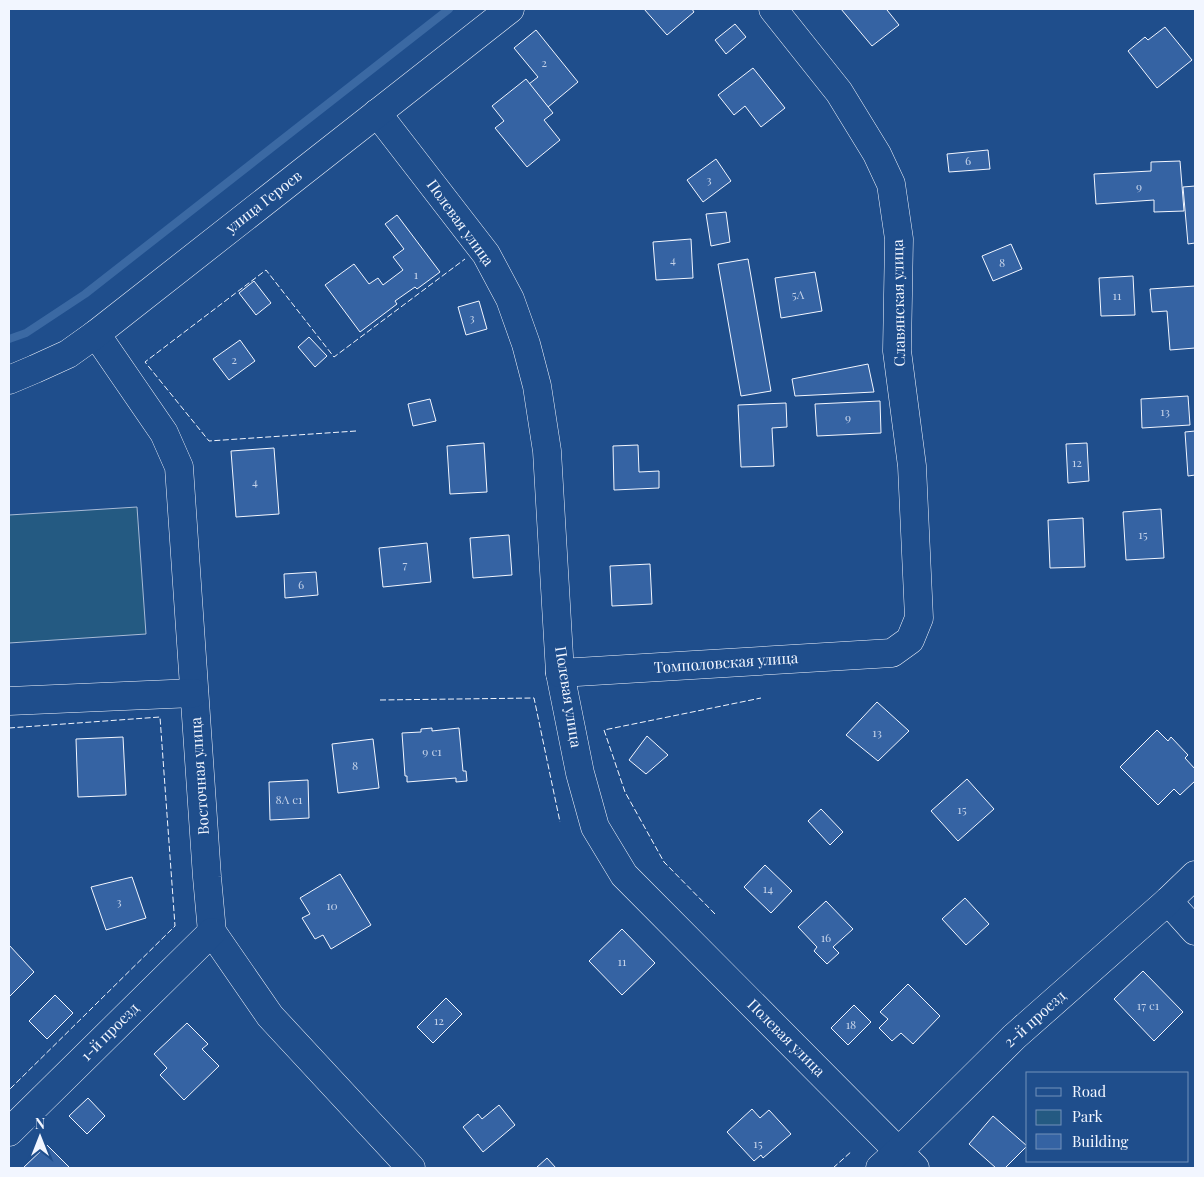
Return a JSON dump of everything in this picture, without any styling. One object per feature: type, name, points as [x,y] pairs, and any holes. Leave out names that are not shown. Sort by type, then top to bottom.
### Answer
[{"type":"street","name":"улица Героев","points":[[9,380],[68,354],[96,334],[510,9]]},
{"type":"street","name":"Славянская улица","points":[[773,9],[840,92],[877,154],[891,184],[899,239],[896,352],[912,466],[919,618],[910,640],[892,652]]},
{"type":"street","name":"Полевая улица","points":[[377,113],[486,254],[510,299],[526,344],[537,386],[547,451],[560,673],[580,773],[595,827],[624,875],[898,1163]]},
{"type":"street","name":"Восточная улица","points":[[96,334],[164,433],[179,467],[212,932]]},
{"type":"street","name":"Томполовская улица","points":[[560,673],[892,652]]},
{"type":"street","points":[[9,701],[194,693]]},
{"type":"street","name":"2-й проезд","points":[[898,1163],[1014,1037],[1195,875]]},
{"type":"street","points":[[1168,901],[1195,931]]},
{"type":"street","points":[[212,932],[270,1016],[412,1168]]},
{"type":"street","name":"1-й проезд","points":[[9,1132],[212,932]]},
{"type":"green space","points":[[137,507],[146,634],[9,643],[9,515]]},
{"type":"building","points":[[644,9],[692,9],[694,12],[667,35]]},
{"type":"building","points":[[841,9],[889,9],[887,10],[899,25],[872,46]]},
{"type":"building","points":[[735,24],[746,37],[726,54],[715,40]]},
{"type":"building","points":[[1165,27],[1192,60],[1157,88],[1128,51],[1145,37],[1148,40]]},
{"type":"building","points":[[536,30],[578,82],[548,107],[529,84],[538,77],[514,48]]},
{"type":"building","points":[[753,68],[785,108],[761,127],[745,106],[734,115],[718,95]]},
{"type":"building","points":[[526,79],[553,113],[544,120],[560,140],[527,167],[495,128],[504,121],[492,106]]},
{"type":"building","points":[[988,150],[990,169],[949,172],[947,154]]},
{"type":"building","points":[[716,159],[731,181],[703,202],[687,180]]},
{"type":"building","points":[[1180,161],[1184,211],[1154,212],[1154,200],[1096,204],[1094,174],[1151,171],[1151,162]]},
{"type":"building","points":[[1195,186],[1195,243],[1188,244],[1183,187]]},
{"type":"building","points":[[726,212],[730,242],[711,246],[706,214]]},
{"type":"building","points":[[397,215],[440,272],[417,289],[415,287],[395,301],[397,304],[360,332],[325,285],[354,264],[369,284],[378,278],[383,285],[403,270],[393,257],[404,249],[385,224]]},
{"type":"building","points":[[691,239],[693,278],[656,280],[653,242]]},
{"type":"building","points":[[1011,244],[1022,269],[993,281],[982,256]]},
{"type":"building","points":[[748,259],[771,391],[741,396],[718,264]]},
{"type":"building","points":[[815,272],[822,311],[781,318],[775,278]]},
{"type":"building","points":[[1133,276],[1135,315],[1101,316],[1099,278]]},
{"type":"building","points":[[254,281],[271,303],[256,315],[239,293]]},
{"type":"building","points":[[1195,286],[1195,348],[1170,350],[1167,311],[1152,312],[1150,289]]},
{"type":"building","points":[[479,301],[487,329],[466,335],[458,307]]},
{"type":"building","points":[[309,337],[327,356],[315,367],[298,347]]},
{"type":"building","points":[[240,340],[255,361],[229,380],[213,359]]},
{"type":"building","points":[[868,364],[874,392],[795,396],[792,379]]},
{"type":"building","points":[[1188,396],[1190,425],[1142,428],[1141,399]]},
{"type":"building","points":[[430,399],[436,421],[413,426],[408,404]]},
{"type":"building","points":[[880,401],[881,433],[817,436],[815,404]]},
{"type":"building","points":[[786,403],[787,427],[772,428],[774,466],[741,467],[738,405]]},
{"type":"building","points":[[1195,431],[1195,475],[1188,476],[1185,432]]},
{"type":"building","points":[[484,443],[487,492],[450,494],[447,446]]},
{"type":"building","points":[[1087,443],[1089,481],[1068,483],[1066,444]]},
{"type":"building","points":[[638,445],[639,472],[659,471],[659,488],[614,490],[613,446]]},
{"type":"building","points":[[274,448],[279,514],[236,517],[231,451]]},
{"type":"building","points":[[1161,509],[1164,558],[1126,560],[1123,512]]},
{"type":"building","points":[[1083,518],[1085,567],[1050,568],[1048,520]]},
{"type":"building","points":[[509,535],[512,575],[473,578],[470,538]]},
{"type":"building","points":[[427,543],[431,582],[383,587],[379,548]]},
{"type":"building","points":[[650,564],[652,604],[612,606],[610,566]]},
{"type":"building","points":[[316,572],[318,595],[285,598],[284,574]]},
{"type":"building","points":[[877,702],[909,731],[878,761],[846,735]]},
{"type":"building","points":[[432,728],[432,731],[459,728],[463,771],[466,771],[467,781],[456,782],[456,778],[407,782],[402,733],[421,732],[421,729]]},
{"type":"building","points":[[1157,730],[1168,741],[1171,737],[1188,755],[1185,758],[1195,769],[1195,781],[1180,795],[1174,789],[1158,805],[1120,767]]},
{"type":"building","points":[[647,736],[668,755],[646,774],[629,760]]},
{"type":"building","points":[[123,737],[126,795],[78,797],[76,739]]},
{"type":"building","points":[[373,739],[379,788],[338,793],[332,744]]},
{"type":"building","points":[[967,779],[994,809],[958,841],[931,811]]},
{"type":"building","points":[[308,780],[309,818],[270,820],[269,782]]},
{"type":"building","points":[[821,809],[843,832],[830,845],[808,821]]},
{"type":"building","points":[[765,865],[792,891],[771,913],[744,887]]},
{"type":"building","points":[[340,874],[371,925],[331,949],[323,935],[315,939],[302,918],[310,914],[300,898]]},
{"type":"building","points":[[132,877],[146,918],[106,930],[91,887]]},
{"type":"building","points":[[965,898],[989,924],[966,945],[942,919]]},
{"type":"building","points":[[826,901],[853,929],[833,947],[839,953],[827,964],[814,951],[817,947],[798,927]]},
{"type":"building","points":[[622,929],[655,963],[622,995],[589,961]]},
{"type":"building","points":[[9,945],[34,972],[9,997]]},
{"type":"building","points":[[1143,971],[1183,1012],[1154,1041],[1114,999]]},
{"type":"building","points":[[908,984],[940,1016],[913,1044],[901,1033],[892,1041],[879,1028],[888,1019],[880,1012]]},
{"type":"building","points":[[55,995],[73,1013],[47,1039],[29,1021]]},
{"type":"building","points":[[446,998],[462,1014],[433,1043],[417,1027]]},
{"type":"building","points":[[854,1005],[871,1022],[848,1045],[831,1028]]},
{"type":"building","points":[[187,1023],[208,1044],[202,1049],[219,1066],[184,1100],[160,1075],[167,1068],[154,1054]]},
{"type":"building","points":[[88,1098],[105,1116],[87,1134],[69,1116]]},
{"type":"building","points":[[499,1105],[515,1125],[483,1152],[463,1127],[478,1114],[482,1119]]},
{"type":"building","points":[[752,1109],[760,1118],[769,1110],[791,1134],[763,1158],[761,1155],[754,1161],[727,1132]]},
{"type":"building","points":[[993,1116],[1026,1147],[1005,1168],[996,1168],[969,1144]]},
{"type":"building","points":[[47,1145],[70,1168],[23,1168]]},
{"type":"building","points":[[547,1158],[556,1168],[536,1168]]},
{"type":"waterway","points":[[9,339],[26,333],[85,294],[449,9]]},
{"type":"fence","points":[[356,431],[209,441],[145,362],[266,270],[334,357],[465,259]]},
{"type":"fence","points":[[380,700],[534,698],[560,822]]},
{"type":"fence","points":[[715,914],[664,862],[625,792],[604,730],[761,698]]},
{"type":"fence","points":[[9,728],[160,717],[175,926],[10,1089]]},
{"type":"fence","points":[[833,1168],[852,1151]]}]
